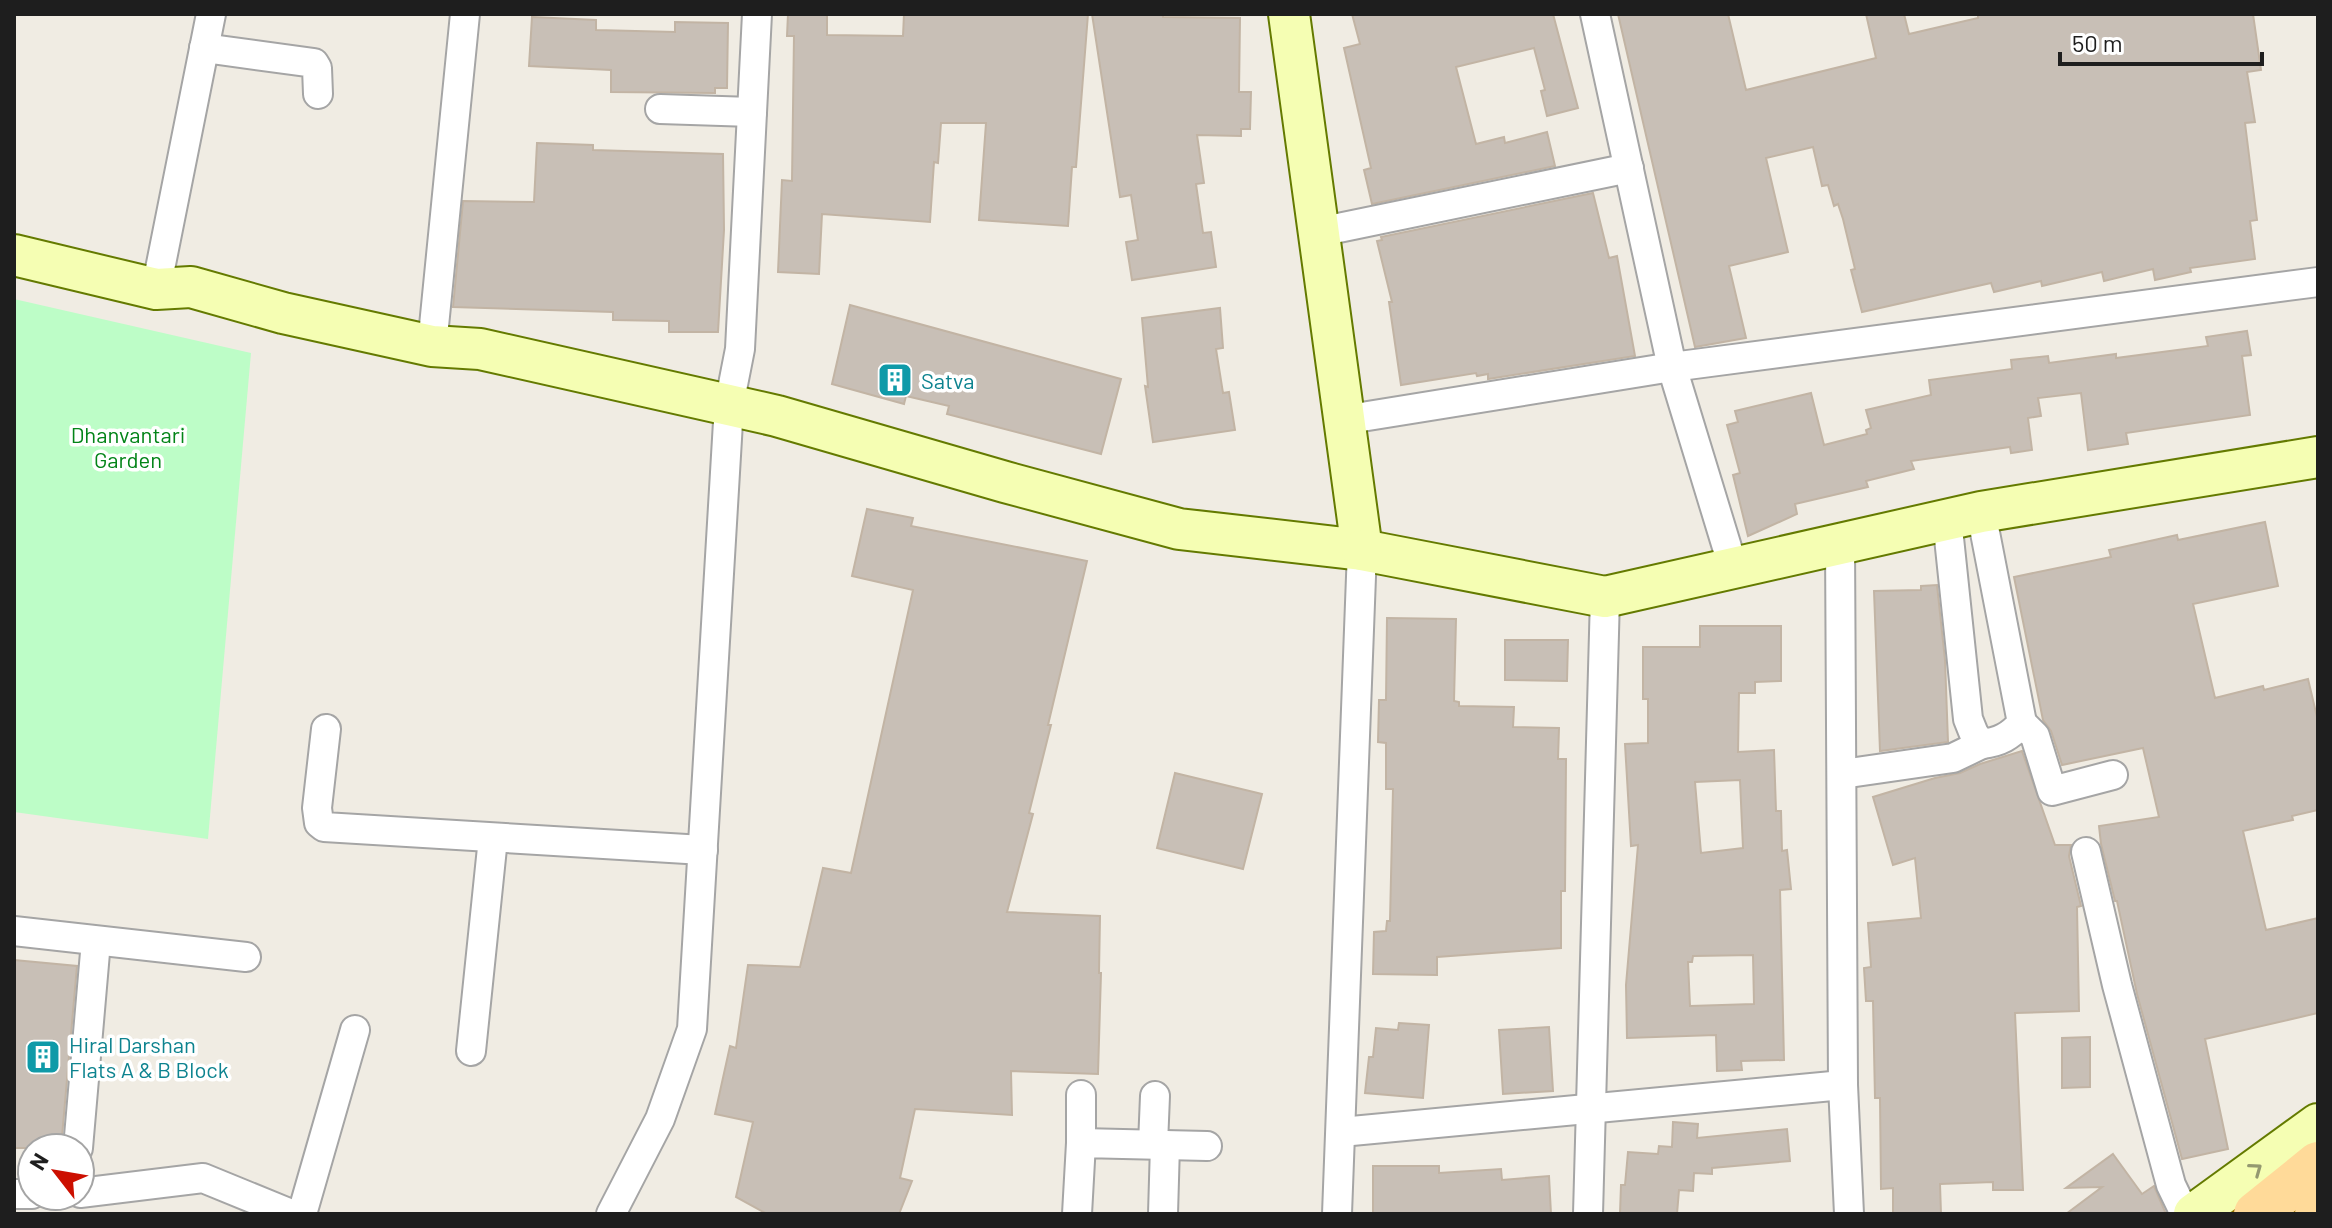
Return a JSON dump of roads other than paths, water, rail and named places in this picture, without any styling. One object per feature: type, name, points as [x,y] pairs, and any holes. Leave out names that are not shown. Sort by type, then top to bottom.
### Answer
[{"type":"main road","points":[[2256,1214],[2318,1164]]},
{"type":"street","points":[[156,289],[211,14]]},
{"type":"street","points":[[432,346],[465,14]]},
{"type":"street","points":[[611,1214],[660,1119],[692,1029],[729,405],[740,349],[757,14]]},
{"type":"street","points":[[1289,14],[1362,550],[1337,1214]]},
{"type":"street","points":[[1595,14],[1672,367],[1733,567]]},
{"type":"street","points":[[204,48],[314,63],[318,94]]},
{"type":"street","points":[[660,109],[752,112]]},
{"type":"street","points":[[1319,232],[1629,168]]},
{"type":"street","points":[[14,255],[156,289],[191,287],[283,313],[432,346],[480,349],[777,416],[1179,529],[1362,550],[1605,597],[1964,516],[2318,457]]},
{"type":"street","points":[[1343,420],[1672,367],[2318,282]]},
{"type":"street","points":[[1964,516],[1997,595],[2022,723],[2035,736],[2052,791],[2113,775]]},
{"type":"street","points":[[1964,516],[1956,600],[1968,719],[1982,744]]},
{"type":"street","points":[[1840,542],[1843,1085],[1849,1214]]},
{"type":"street","points":[[1956,600],[1997,595]]},
{"type":"street","points":[[1588,1214],[1605,597]]},
{"type":"street","points":[[1842,774],[1953,758],[1982,744],[2010,736],[2022,723]]},
{"type":"street","points":[[326,729],[317,808],[319,823],[324,827],[703,850]]},
{"type":"street","points":[[471,1051],[493,838]]},
{"type":"street","points":[[2086,852],[2162,1154],[2171,1185],[2185,1214]]},
{"type":"street","points":[[14,931],[246,957]]},
{"type":"street","points":[[79,1132],[96,941]]},
{"type":"street","points":[[302,1214],[355,1030]]},
{"type":"street","points":[[1341,1132],[1843,1085]]},
{"type":"street","points":[[1077,1214],[1081,1095]]},
{"type":"street","points":[[1155,1096],[1163,1214]]},
{"type":"street","points":[[2194,1214],[2318,1124]]},
{"type":"street","points":[[1081,1143],[1207,1146]]},
{"type":"street","points":[[96,1191],[203,1178],[291,1214]]},
{"type":"place","name":"Satva","points":[[895,380]]},
{"type":"place","name":"Hiral Darshan Flats A & B Block","points":[[43,1057]]},
{"type":"park label","name":"Dhanvantari Garden","points":[[128,446]]}]
